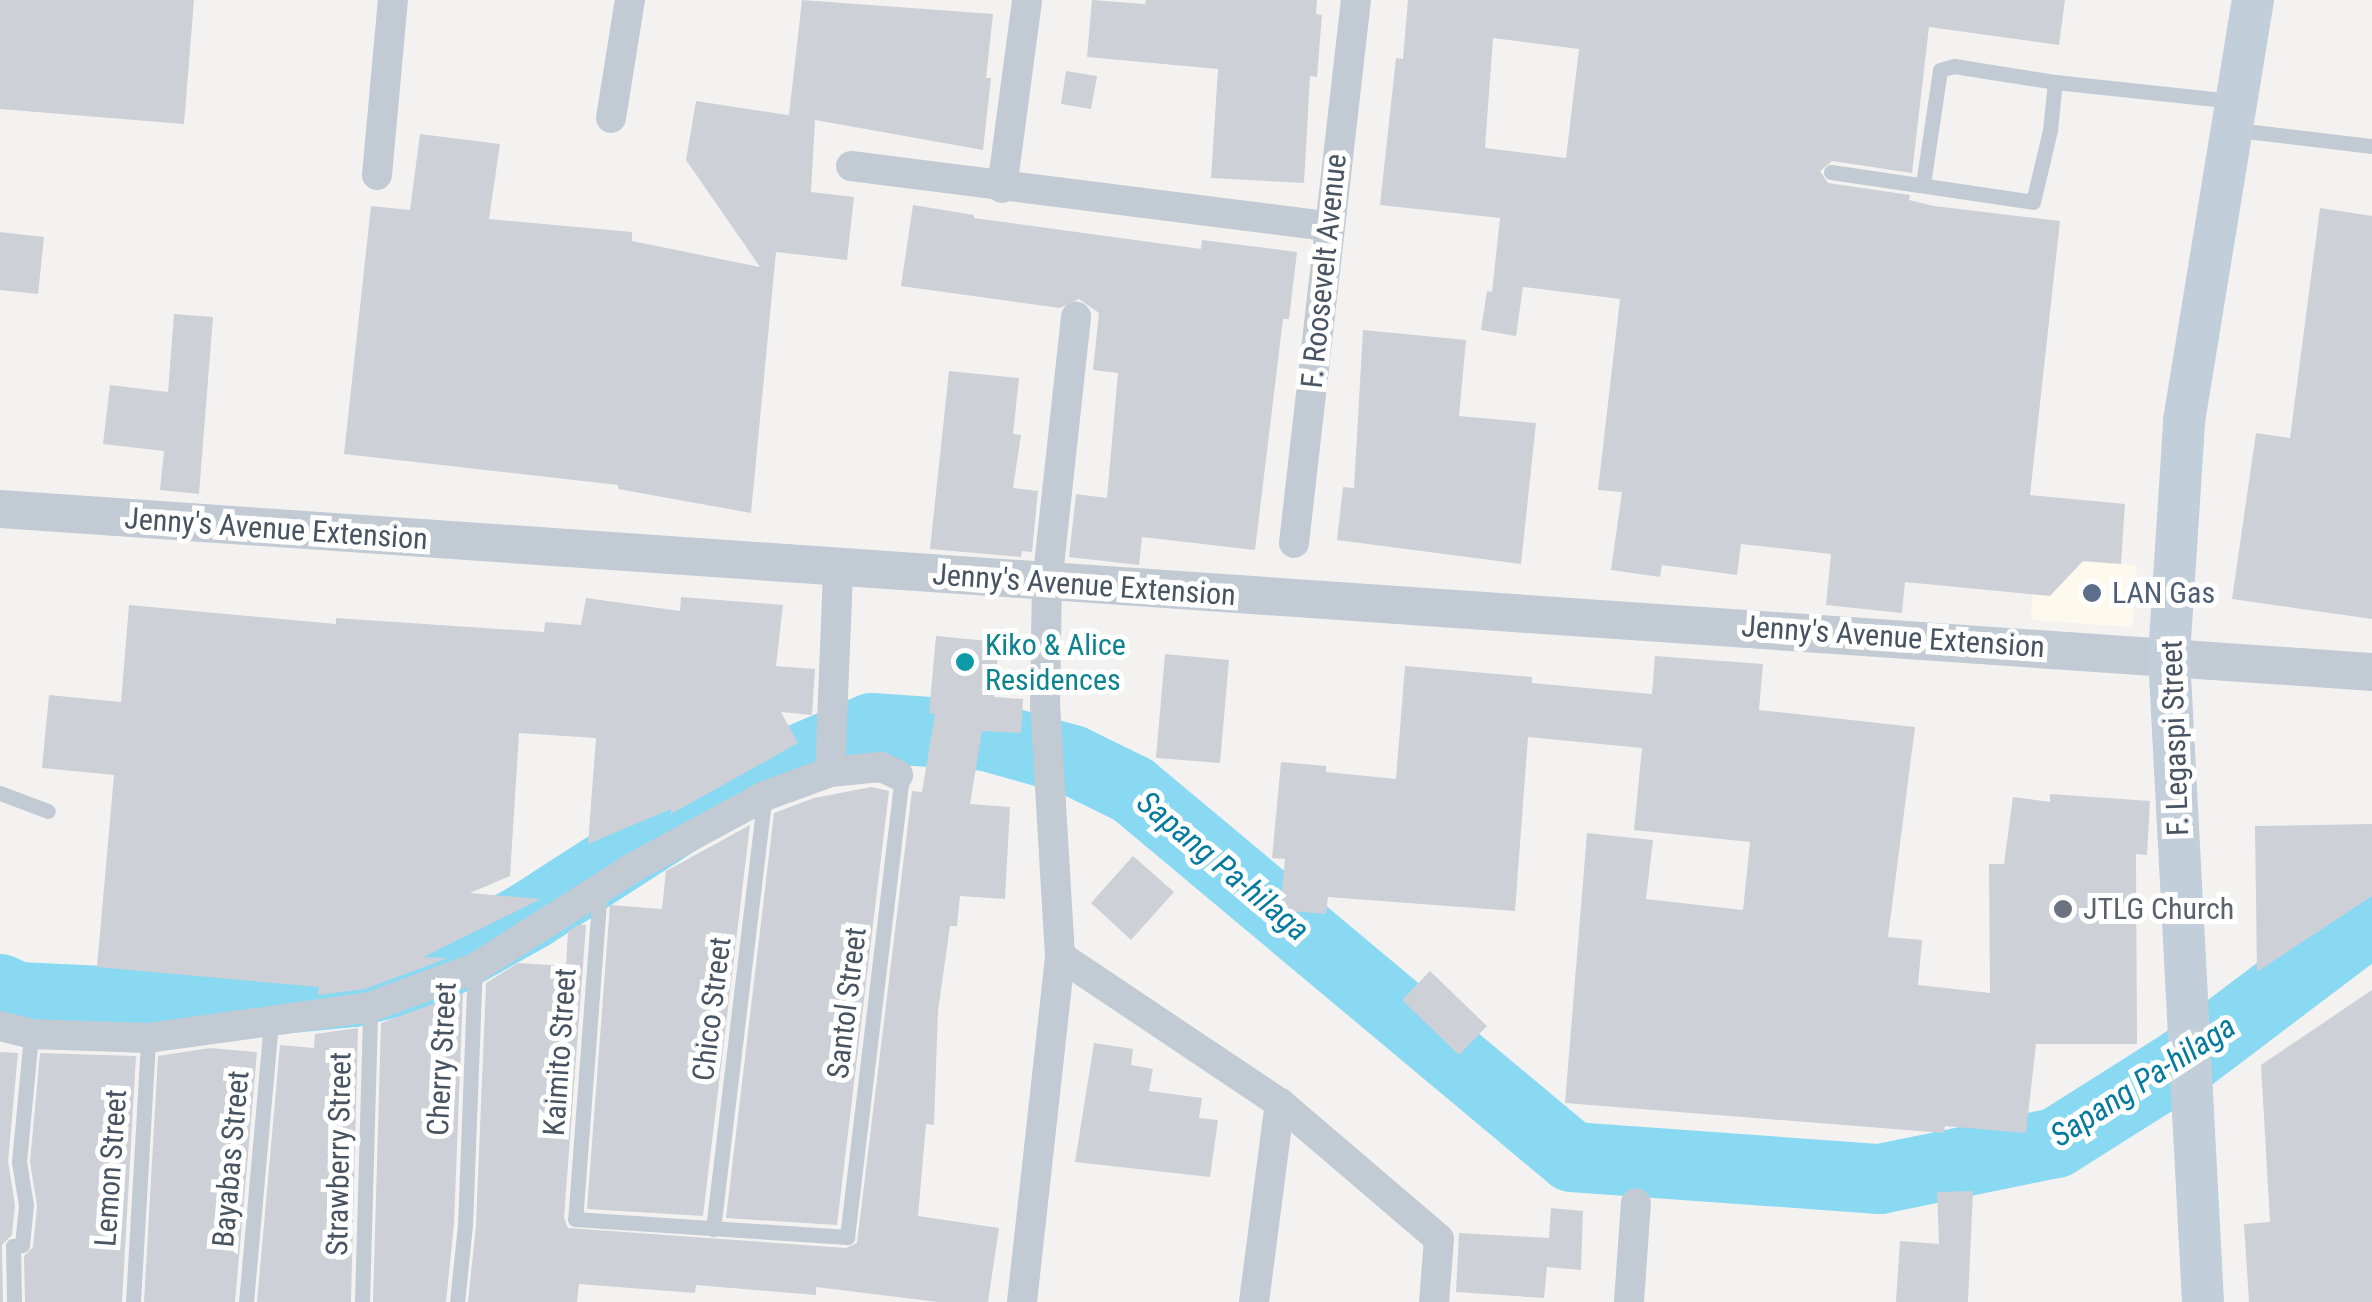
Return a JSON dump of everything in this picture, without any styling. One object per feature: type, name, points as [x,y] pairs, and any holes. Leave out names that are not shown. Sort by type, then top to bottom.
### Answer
[{"type":"main road","name":"F. Legaspi Street","points":[[2204,1302],[2169,656],[2184,421],[2253,0]]},
{"type":"street","points":[[377,175],[393,0]]},
{"type":"street","points":[[611,118],[630,0]]},
{"type":"street","points":[[1002,188],[1026,0]]},
{"type":"street","name":"F. Roosevelt Avenue","points":[[1294,543],[1356,0]]},
{"type":"street","points":[[851,166],[1002,188],[1329,226]]},
{"type":"street","points":[[1022,1302],[1060,956],[1045,706],[1047,584],[1076,318]]},
{"type":"street","name":"Jenny's Avenue Extension","points":[[0,509],[1047,584],[1471,607],[2372,672]]},
{"type":"street","points":[[829,753],[838,569]]},
{"type":"street","points":[[0,1026],[31,1034],[148,1038],[370,1007],[475,968],[600,889],[765,796],[829,753],[898,775]]},
{"type":"street","points":[[1060,956],[1280,1103],[1439,1239],[1434,1302]]},
{"type":"street","points":[[1254,1302],[1280,1103]]},
{"type":"street","points":[[1630,1302],[1636,1203]]},
{"type":"lane","points":[[1922,184],[1940,70],[1954,66],[2234,116],[2372,146]]},
{"type":"lane","points":[[1831,172],[2033,202],[2050,130],[2055,82]]},
{"type":"lane","name":"Santol Street","points":[[713,1229],[847,1238],[901,785],[898,775]]},
{"type":"lane","points":[[0,793],[48,811]]},
{"type":"lane","name":"Chico Street","points":[[713,1229],[765,796]]},
{"type":"lane","name":"Kaimito Street","points":[[600,889],[575,1220],[713,1229]]},
{"type":"lane","name":"Cherry Street","points":[[456,1302],[475,968]]},
{"type":"lane","name":"Strawberry Street","points":[[362,1302],[370,1007]]},
{"type":"lane","name":"Bayabas Street","points":[[246,1302],[271,1020]]},
{"type":"lane","points":[[14,1302],[13,1246],[22,1245],[26,1205],[19,1162],[31,1034]]},
{"type":"lane","name":"Lemon Street","points":[[133,1302],[148,1038]]},
{"type":"shaded area","points":[[2035,559],[2137,565],[2132,627],[2031,620]]},
{"type":"building","points":[[0,0],[194,0],[184,124],[0,109]]},
{"type":"building","points":[[802,0],[993,14],[986,78],[991,78],[983,150],[815,120],[811,192],[854,197],[847,260],[776,252],[751,513],[618,489],[618,485],[344,454],[371,206],[410,210],[420,134],[500,144],[489,219],[632,232],[632,241],[760,267],[686,160],[696,101],[794,116],[789,115]]},
{"type":"building","points":[[1092,0],[1145,4],[1146,0],[1317,0],[1316,14],[1322,15],[1317,77],[1310,76],[1304,183],[1211,178],[1218,69],[1087,57]]},
{"type":"building","points":[[1408,0],[2065,0],[2059,45],[1929,27],[1912,173],[1832,161],[1820,171],[1828,183],[1910,195],[1909,200],[1934,206],[2060,221],[2030,495],[2125,504],[2121,564],[2083,561],[2050,596],[1905,582],[1902,613],[1826,605],[1831,554],[1741,544],[1737,575],[1662,565],[1660,577],[1611,570],[1622,492],[1598,490],[1620,299],[1523,287],[1516,336],[1481,330],[1487,291],[1492,292],[1500,218],[1380,205],[1396,58],[1403,59]],"holes":[[[1493,38],[1579,49],[1566,158],[1485,148]]]},
{"type":"building","points":[[1066,71],[1097,76],[1091,109],[1061,104]]},
{"type":"building","points":[[913,205],[974,218],[1201,249],[1202,240],[1297,252],[1289,319],[1283,319],[1255,550],[1142,537],[1139,565],[1069,557],[1076,494],[1107,498],[1118,373],[1093,370],[1099,313],[1079,299],[1060,308],[901,286]]},
{"type":"building","points":[[2320,208],[2372,216],[2372,619],[2232,599],[2256,433],[2290,438]]},
{"type":"building","points":[[0,232],[44,237],[38,294],[0,290]]},
{"type":"building","points":[[174,314],[213,317],[199,494],[160,490],[164,451],[103,444],[110,385],[168,392]]},
{"type":"building","points":[[1363,330],[1466,340],[1459,416],[1536,423],[1521,564],[1337,540],[1343,487],[1354,488]]},
{"type":"building","points":[[949,371],[1019,378],[1013,434],[1021,435],[1013,488],[1038,491],[1032,552],[1022,551],[1021,557],[930,549]]},
{"type":"building","points":[[681,597],[783,605],[776,666],[815,669],[812,715],[781,712],[798,743],[671,814],[671,809],[588,844],[596,738],[519,733],[510,876],[470,893],[541,899],[423,957],[448,958],[365,989],[318,995],[319,987],[97,967],[114,775],[42,768],[49,695],[121,702],[129,605],[336,624],[336,618],[544,632],[545,622],[581,625],[586,598],[680,611]]},
{"type":"building","points":[[936,636],[999,642],[994,697],[1023,699],[1021,733],[982,731],[970,804],[1010,807],[1005,899],[960,896],[957,926],[950,926],[938,1011],[934,1125],[926,1124],[918,1216],[999,1228],[988,1302],[938,1302],[816,1287],[816,1295],[696,1285],[695,1293],[579,1284],[577,1302],[468,1302],[476,1225],[486,983],[518,963],[566,966],[568,931],[578,925],[586,925],[564,1218],[568,1228],[846,1248],[857,1243],[912,791],[922,792],[935,714],[929,713]]},
{"type":"building","points":[[1165,654],[1229,660],[1220,763],[1156,758]]},
{"type":"building","points":[[1655,656],[1763,664],[1759,710],[1915,727],[1888,937],[1922,940],[1918,985],[1990,993],[1989,864],[2004,864],[2013,797],[2050,802],[2050,794],[2150,801],[2147,855],[2136,854],[2137,1044],[2036,1044],[2026,1133],[1945,1126],[1944,1133],[1565,1103],[1587,833],[1653,840],[1646,899],[1743,910],[1750,842],[1634,830],[1642,748],[1528,737],[1515,911],[1328,897],[1326,914],[1280,910],[1285,859],[1272,858],[1281,762],[1326,766],[1326,772],[1396,779],[1405,666],[1532,677],[1532,683],[1652,694]]},
{"type":"building","points":[[871,787],[889,791],[837,1225],[726,1218],[774,813],[814,798]]},
{"type":"building","points":[[2372,824],[2372,896],[2257,972],[2255,826]]},
{"type":"building","points":[[750,825],[703,1216],[587,1209],[610,905],[662,909],[666,871]]},
{"type":"building","points":[[1133,856],[1174,892],[1131,940],[1091,903]]},
{"type":"building","points":[[1430,971],[1487,1026],[1459,1055],[1402,1000]]},
{"type":"building","points":[[2372,990],[2372,1302],[2249,1302],[2244,1224],[2270,1222],[2261,1065]]},
{"type":"building","points":[[463,993],[454,1224],[446,1302],[373,1302],[381,1023]]},
{"type":"building","points":[[358,1028],[351,1302],[257,1302],[280,1045],[314,1048],[315,1034]]},
{"type":"building","points":[[1094,1043],[1133,1049],[1131,1065],[1153,1069],[1149,1091],[1202,1098],[1199,1118],[1218,1120],[1210,1177],[1075,1162]]},
{"type":"building","points":[[210,1048],[257,1052],[235,1302],[144,1302],[158,1056]]},
{"type":"building","points":[[0,1052],[18,1053],[8,1161],[15,1205],[12,1235],[2,1245],[3,1302],[0,1302]]},
{"type":"building","points":[[40,1053],[136,1056],[122,1302],[25,1302],[24,1256],[33,1247],[37,1206],[30,1162]]},
{"type":"building","points":[[1973,1191],[1968,1302],[1896,1302],[1900,1241],[1939,1244],[1937,1192]]},
{"type":"building","points":[[1551,1208],[1583,1211],[1581,1270],[1547,1267],[1544,1298],[1456,1292],[1459,1233],[1549,1238]]},
{"type":"waterway","name":"Sapang Pa-hilaga","points":[[0,989],[18,997],[208,1006],[354,992],[426,974],[531,915],[722,792],[872,728],[986,736],[1072,760],[1133,790],[1572,1157],[1880,1179],[2056,1143],[2184,1062],[2372,920]]},
{"type":"place","name":"LAN Gas","points":[[2092,593]]},
{"type":"place","name":"Kiko & Alice Residences","points":[[965,662]]},
{"type":"place","name":"JTLG Church","points":[[2063,909]]}]
